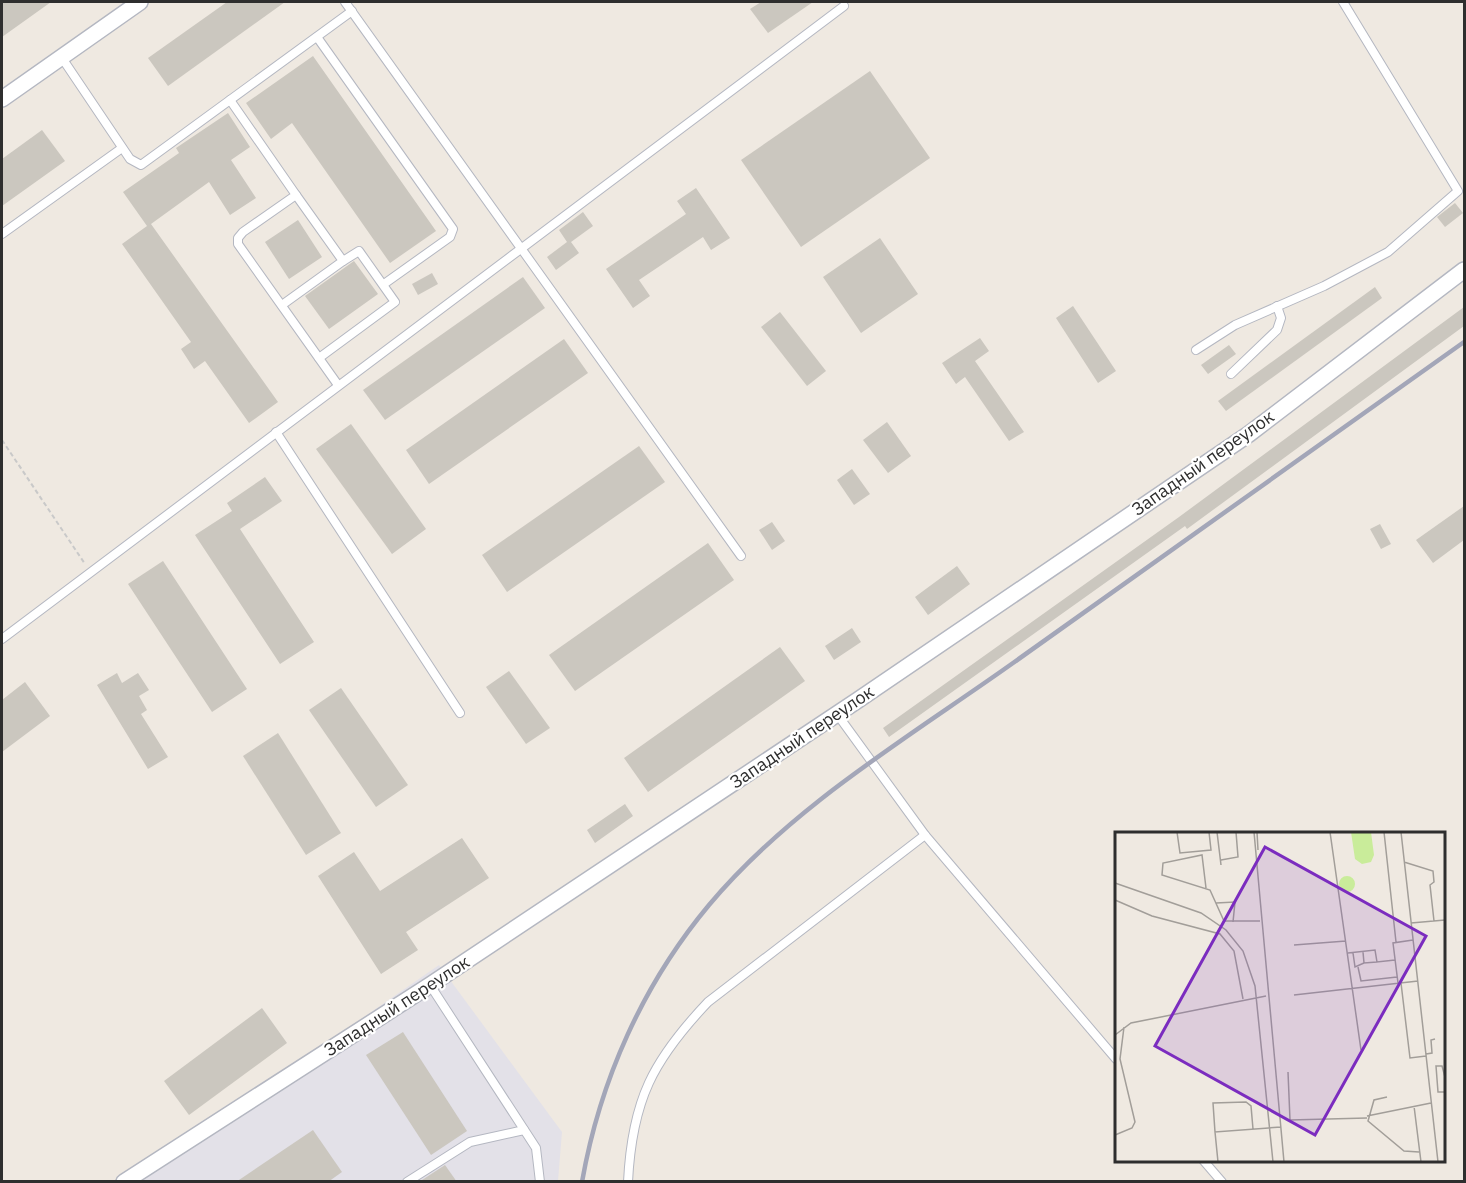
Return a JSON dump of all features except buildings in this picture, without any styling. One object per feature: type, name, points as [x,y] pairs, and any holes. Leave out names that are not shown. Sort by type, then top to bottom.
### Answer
[{"type":"street","points":[[2,99],[140,2]]},
{"type":"street","name":"Западный переулок","points":[[124,1182],[430,985],[837,714],[1249,434],[1464,270]]},
{"type":"lane","points":[[345,2],[741,556]]},
{"type":"lane","points":[[1196,350],[1235,325],[1324,286],[1388,252],[1458,191],[1343,2]]},
{"type":"lane","points":[[2,639],[844,6]]},
{"type":"lane","points":[[62,58],[122,148],[135,164],[141,165],[352,11]]},
{"type":"lane","points":[[316,37],[453,228],[450,237],[384,284]]},
{"type":"lane","points":[[230,100],[343,261]]},
{"type":"lane","points":[[2,234],[122,148]]},
{"type":"lane","points":[[296,195],[238,238],[238,244],[338,385]]},
{"type":"lane","points":[[282,305],[359,251],[394,297],[395,302],[392,306],[319,358]]},
{"type":"lane","points":[[1231,374],[1277,330],[1281,318],[1277,306]]},
{"type":"lane","points":[[276,432],[460,713]]},
{"type":"lane","points":[[837,714],[925,835],[1115,1058]]},
{"type":"lane","points":[[628,1182],[638,1105],[652,1072],[678,1033],[708,1002],[925,835]]},
{"type":"lane","points":[[430,985],[536,1148],[540,1182]]},
{"type":"lane","points":[[407,1182],[470,1142],[524,1130]]},
{"type":"lane","points":[[1204,1162],[1221,1182]]},
{"type":"path","points":[[2,440],[90,571]]},
{"type":"shaded area","points":[[439,965],[562,1132],[558,1181],[126,1182]]},
{"type":"railway","points":[[582,1182],[600,1107],[613,1070],[645,1000],[685,935],[742,869],[814,804],[853,775],[1464,342]]}]
